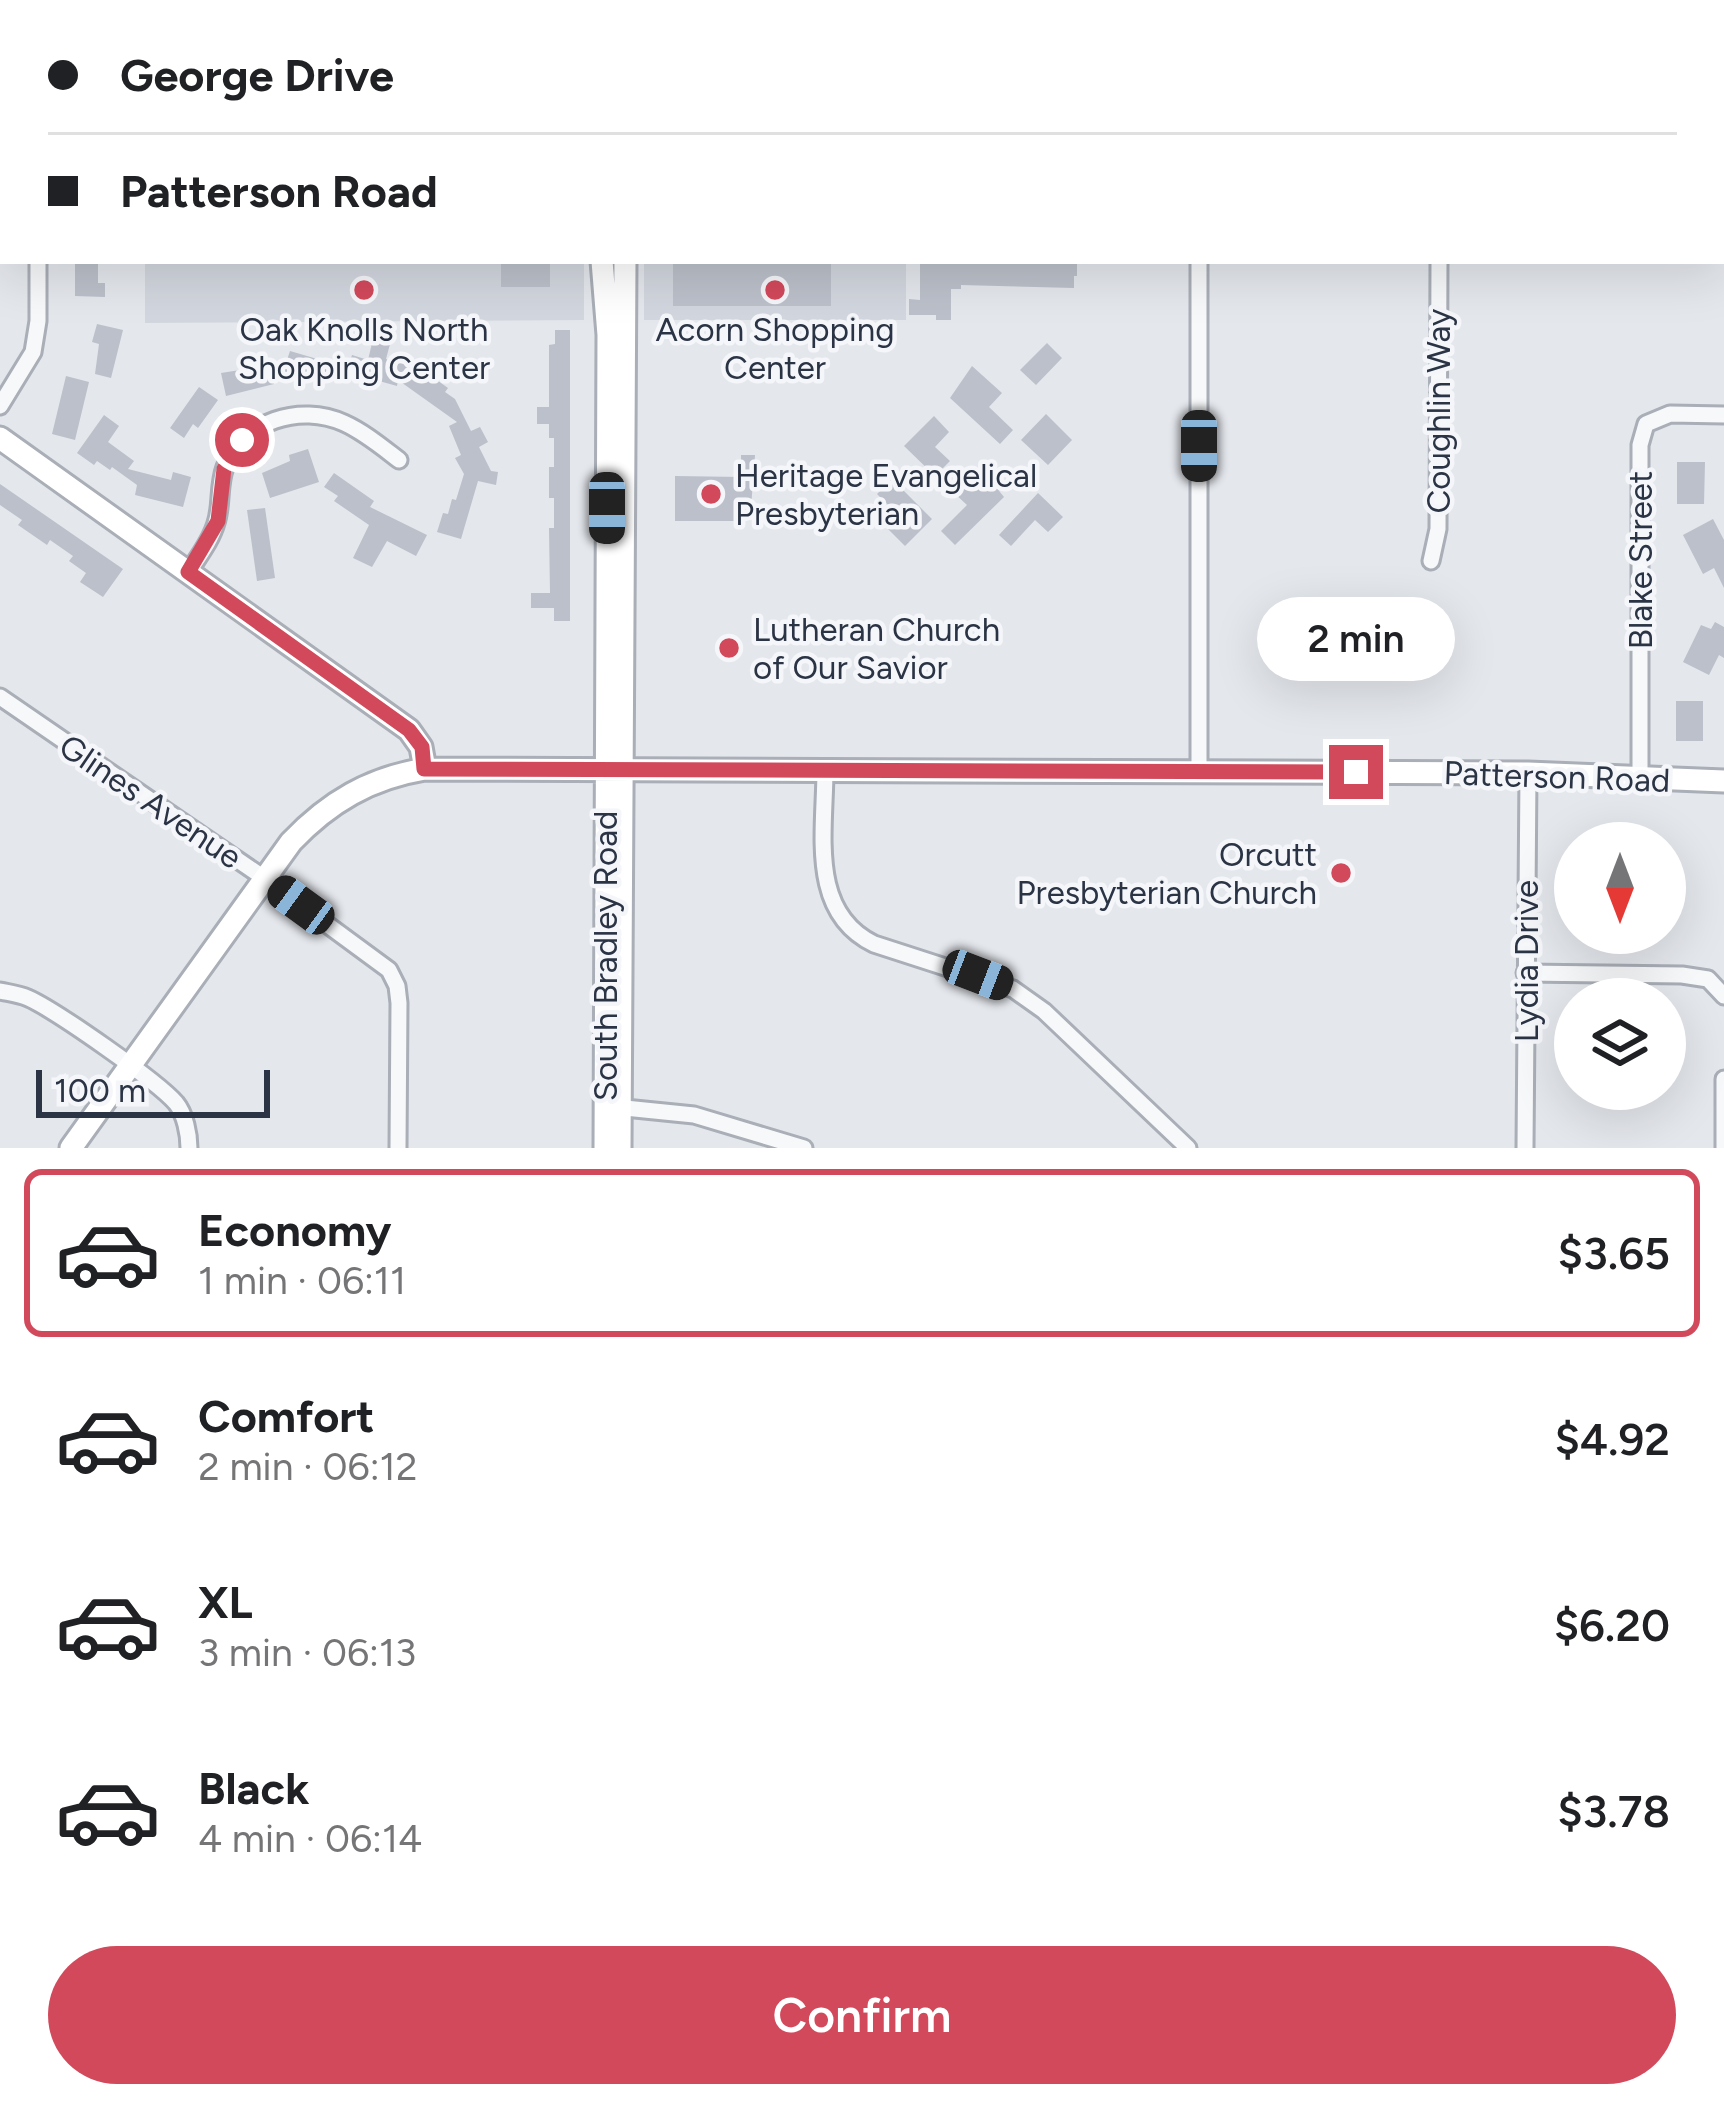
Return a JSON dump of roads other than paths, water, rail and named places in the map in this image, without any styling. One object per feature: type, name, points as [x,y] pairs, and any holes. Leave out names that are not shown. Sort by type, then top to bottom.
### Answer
[{"type":"street","points":[[0,406],[33,352],[38,264]]},
{"type":"street","name":"South Bradley Road","points":[[605,1148],[612,1107],[614,768],[626,264]]},
{"type":"street","points":[[1199,264],[1199,771]]},
{"type":"street","name":"Coughlin Way","points":[[1431,561],[1438,529],[1439,264]]},
{"type":"street","name":"South Bradley Road","points":[[605,267],[614,768]]},
{"type":"street","name":"Blake Street","points":[[1640,778],[1640,445],[1646,424],[1670,415],[1724,415]]},
{"type":"street","points":[[188,572],[218,521],[224,469],[232,452],[256,428],[286,416],[329,417],[399,460]]},
{"type":"street","points":[[0,438],[409,730],[422,747],[424,769]]},
{"type":"street","name":"Glines Avenue","points":[[0,698],[264,878],[389,970],[397,986],[398,1148]]},
{"type":"street","name":"Patterson Road","points":[[71,1148],[291,842],[332,804],[365,785],[424,769],[1528,773],[1724,782]]},
{"type":"street","points":[[825,769],[826,883],[840,919],[874,944],[1013,988],[1044,1011],[1188,1148]]},
{"type":"street","name":"Lydia Drive","points":[[1525,1148],[1528,773]]},
{"type":"street","points":[[1525,973],[1682,975],[1708,979],[1724,996]]},
{"type":"street","points":[[0,992],[25,996],[45,1007],[178,1105],[189,1148]]},
{"type":"street","points":[[1724,1079],[1724,1148]]},
{"type":"street","points":[[612,1107],[694,1114],[804,1148]]},
{"type":"street","name":"South Bradley Road","points":[[612,1107],[620,1148]]},
{"type":"place","name":"Oak Knolls North Shopping Center","points":[[364,290]]},
{"type":"place","name":"Acorn Shopping Center","points":[[775,290]]},
{"type":"place","name":"Heritage Evangelical Presbyterian","points":[[711,494]]},
{"type":"place","name":"Lutheran Church of Our Savior","points":[[729,648]]},
{"type":"place","name":"Orcutt Presbyterian Church","points":[[1341,873]]}]
